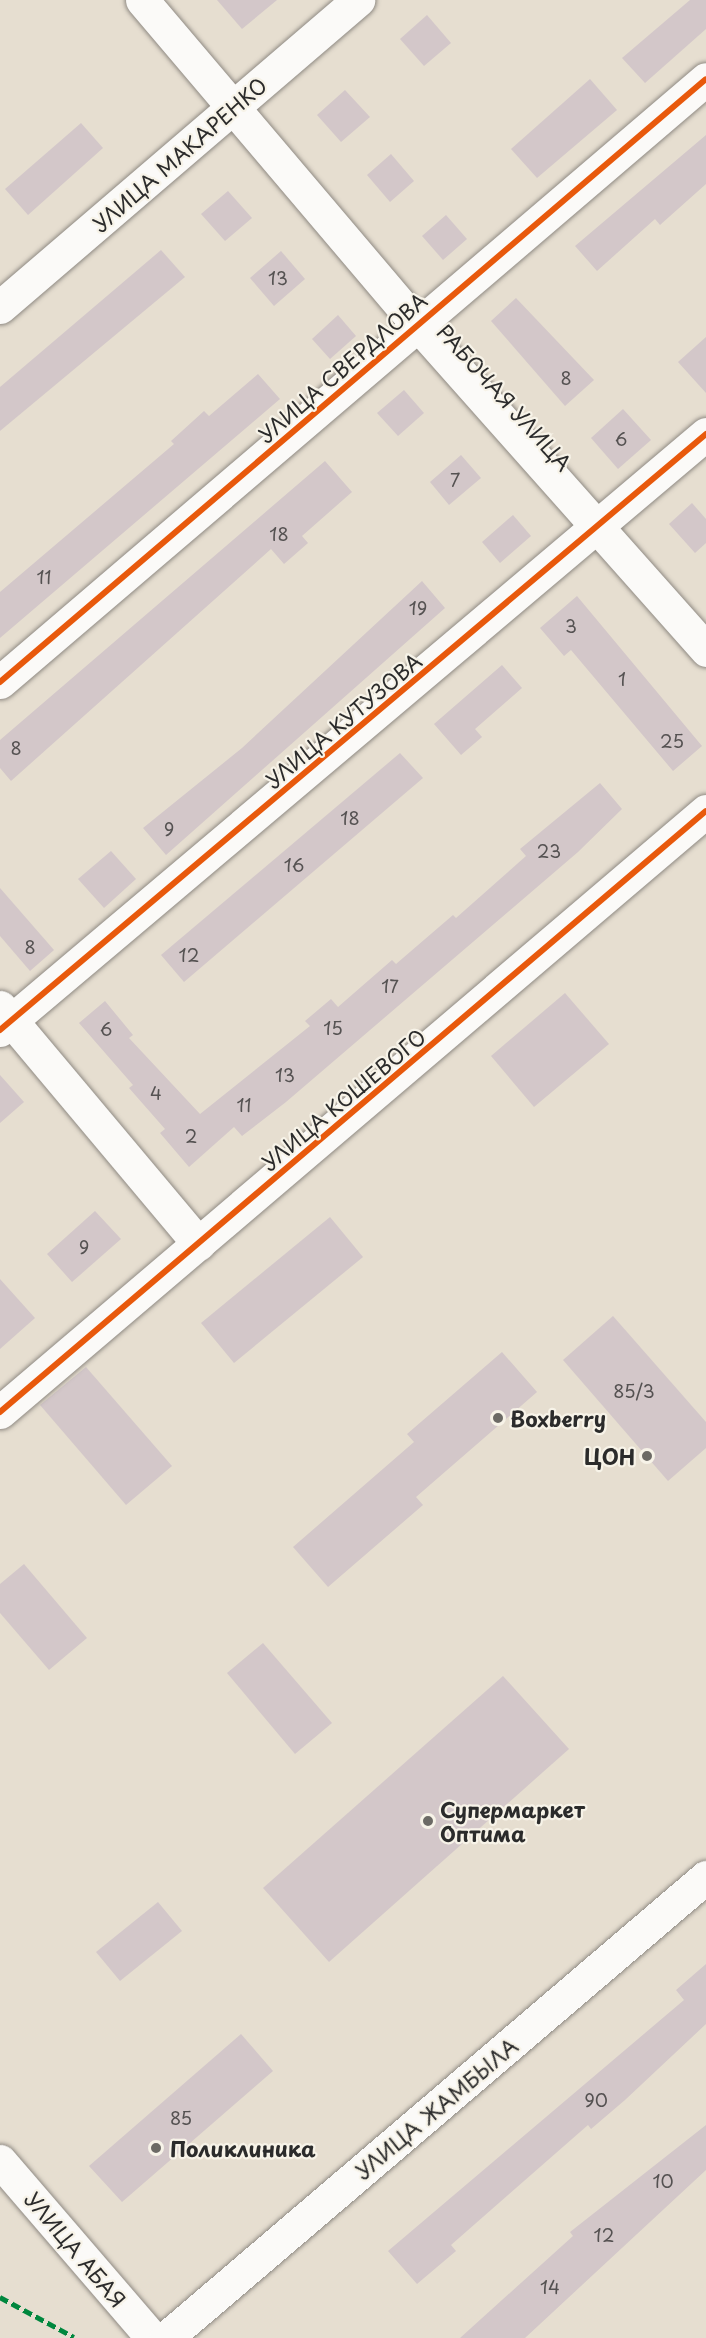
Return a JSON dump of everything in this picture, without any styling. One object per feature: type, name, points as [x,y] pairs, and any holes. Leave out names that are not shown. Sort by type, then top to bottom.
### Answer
[{"type":"street","name":"РАБОЧАЯ УЛИЦА","points":[[142,0],[417,324],[599,526],[706,650]]},
{"type":"street","name":"УЛИЦА МАКАРЕНКО","points":[[0,308],[358,0]]},
{"type":"street","name":"УЛИЦА СВЕРДЛОВА","points":[[0,682],[706,79]]},
{"type":"street","name":"УЛИЦА КУТУЗОВА","points":[[4,1019],[599,526],[706,434]]},
{"type":"street","name":"УЛИЦА КОШЕВОГО","points":[[0,1412],[706,811]]},
{"type":"street","points":[[4,1019],[199,1244]]},
{"type":"street","name":"УЛИЦА ЖАМБЫЛА","points":[[166,2338],[706,1877]]},
{"type":"street","name":"УЛИЦА АБАЯ","points":[[0,2161],[152,2338]]},
{"type":"building","points":[[217,0],[277,0],[242,29]]},
{"type":"building","points":[[690,0],[706,0],[706,29],[645,83],[622,58]]},
{"type":"building","points":[[427,15],[451,43],[424,66],[400,39]]},
{"type":"building","points":[[590,79],[617,110],[537,178],[511,149]]},
{"type":"building","points":[[345,90],[370,117],[341,142],[317,115]]},
{"type":"building","points":[[81,123],[103,148],[28,215],[5,189]]},
{"type":"building","points":[[706,135],[706,184],[660,225],[655,219],[597,271],[575,246]]},
{"type":"building","points":[[391,154],[414,181],[390,202],[367,175]]},
{"type":"building","points":[[228,191],[252,218],[225,241],[201,214]]},
{"type":"building","points":[[446,215],[467,239],[443,260],[422,236]]},
{"type":"building","points":[[161,250],[185,277],[0,431],[0,387]]},
{"type":"building","points":[[281,251],[305,279],[274,306],[250,278]]},
{"type":"building","points":[[516,298],[594,380],[565,406],[491,321]]},
{"type":"building","points":[[338,315],[356,336],[330,359],[312,339]]},
{"type":"building","points":[[706,337],[706,393],[678,362]]},
{"type":"building","points":[[258,374],[280,399],[0,638],[0,592],[174,444],[171,441],[204,411],[209,416]]},
{"type":"building","points":[[404,390],[424,413],[398,436],[377,413]]},
{"type":"building","points":[[623,409],[651,440],[618,469],[591,438]]},
{"type":"building","points":[[461,455],[481,478],[449,505],[430,482]]},
{"type":"building","points":[[325,461],[352,492],[302,536],[308,543],[284,564],[271,549],[11,781],[0,768],[0,740]]},
{"type":"building","points":[[692,503],[706,519],[706,543],[695,553],[669,524]]},
{"type":"building","points":[[513,515],[531,536],[500,563],[482,542]]},
{"type":"building","points":[[422,581],[445,608],[166,855],[143,828],[242,748]]},
{"type":"building","points":[[577,596],[702,746],[673,771],[571,650],[564,656],[540,628]]},
{"type":"building","points":[[502,665],[522,688],[475,729],[482,737],[461,755],[434,724]]},
{"type":"building","points":[[400,753],[423,778],[184,982],[161,955]]},
{"type":"building","points":[[600,783],[622,809],[578,852],[286,1102],[242,1136],[234,1127],[189,1167],[160,1133],[165,1129],[129,1088],[133,1085],[79,1023],[105,1001],[133,1035],[129,1038],[200,1114],[310,1026],[305,1021],[331,999],[338,1007],[392,960],[396,964],[453,915],[456,918],[526,856],[520,849]]},
{"type":"building","points":[[111,851],[136,879],[104,908],[78,879]]},
{"type":"building","points":[[0,888],[54,950],[30,971],[0,936]]},
{"type":"building","points":[[565,993],[609,1044],[534,1107],[491,1056]]},
{"type":"building","points":[[0,1075],[24,1102],[0,1123]]},
{"type":"building","points":[[95,1211],[121,1239],[72,1282],[47,1254]]},
{"type":"building","points":[[330,1217],[363,1257],[234,1363],[201,1323]]},
{"type":"building","points":[[0,1279],[35,1318],[0,1349]]},
{"type":"building","points":[[613,1316],[706,1422],[706,1448],[668,1481],[563,1360]]},
{"type":"building","points":[[502,1352],[537,1392],[416,1497],[423,1505],[328,1587],[293,1547],[414,1442],[407,1434]]},
{"type":"building","points":[[86,1367],[172,1466],[126,1505],[40,1405]]},
{"type":"building","points":[[24,1564],[87,1638],[49,1670],[0,1613],[0,1584]]},
{"type":"building","points":[[263,1643],[332,1723],[295,1754],[227,1673]]},
{"type":"building","points":[[503,1676],[569,1749],[329,1962],[263,1888]]},
{"type":"building","points":[[158,1902],[182,1931],[120,1981],[96,1952]]},
{"type":"building","points":[[706,1964],[706,2024],[625,2100],[591,2129],[588,2125],[451,2245],[456,2251],[417,2284],[388,2251],[684,2000],[676,1990]]},
{"type":"building","points":[[241,2034],[273,2071],[122,2202],[89,2166]]},
{"type":"building","points":[[706,2125],[706,2170],[525,2338],[460,2338],[573,2236],[570,2232]]},
{"type":"marked path","points":[[0,2297],[74,2337]]},
{"type":"cycle path","points":[[0,682],[706,79]]},
{"type":"cycle path","points":[[0,1030],[706,434]]},
{"type":"cycle path","points":[[0,1412],[706,811]]},
{"type":"place","name":"Boxberry","points":[[498,1418]]},
{"type":"place","name":"ЦОН","points":[[647,1456]]},
{"type":"place","name":"Супермаркет Оптима","points":[[428,1821]]},
{"type":"place","name":"Поликлиника","points":[[156,2148]]}]
